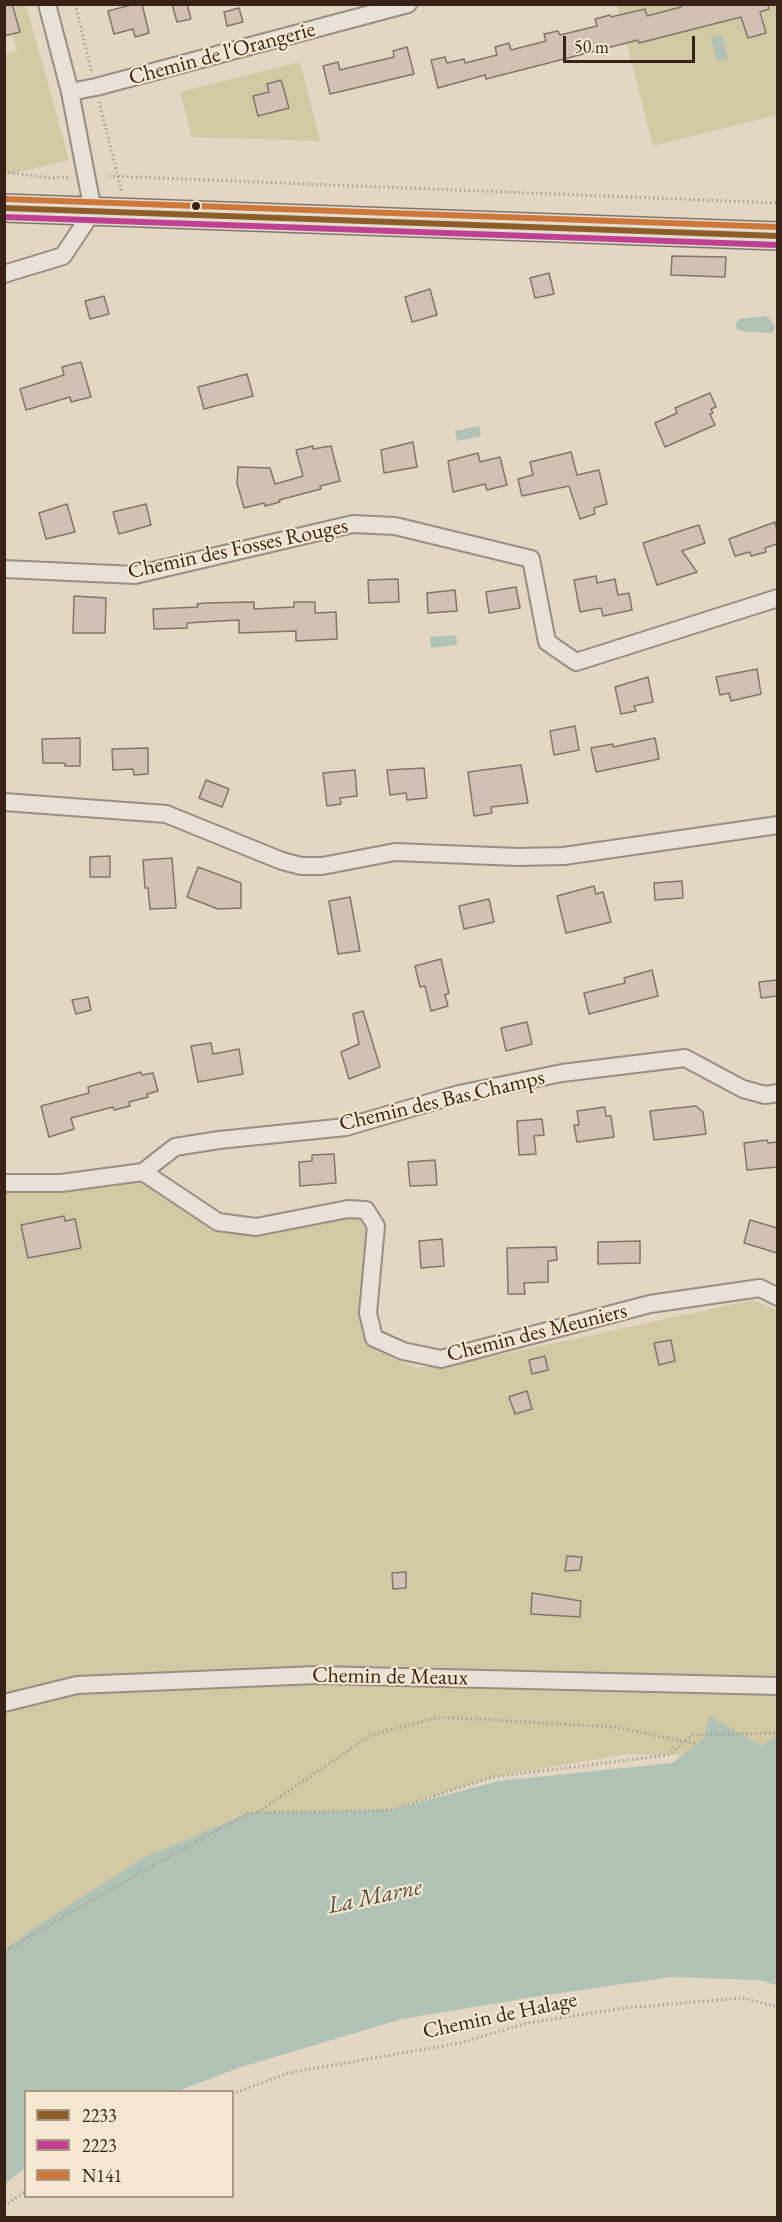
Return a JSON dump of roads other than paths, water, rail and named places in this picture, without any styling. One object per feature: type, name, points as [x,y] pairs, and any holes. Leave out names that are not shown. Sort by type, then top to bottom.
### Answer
[{"type":"main road","points":[[4,208],[777,236]]},
{"type":"street","points":[[4,274],[63,256],[93,211],[70,92],[47,4]]},
{"type":"street","name":"Chemin de l'Orangerie","points":[[70,92],[408,4]]},
{"type":"street","name":"Chemin des Fosses Rouges","points":[[4,568],[135,575],[353,524],[395,526],[531,559],[547,642],[576,662],[777,598]]},
{"type":"street","points":[[4,802],[166,814],[282,861],[301,866],[322,866],[395,852],[518,857],[564,856],[777,825]]},
{"type":"street","name":"Chemin des Bas Champs","points":[[142,1172],[175,1147],[346,1126],[459,1094],[562,1073],[685,1058],[743,1089],[765,1095],[777,1093]]},
{"type":"street","points":[[4,1183],[62,1183],[142,1172]]},
{"type":"street","name":"Chemin des Meuniers","points":[[142,1172],[218,1222],[256,1227],[348,1209],[366,1210],[376,1226],[368,1313],[374,1338],[403,1351],[441,1359],[651,1304],[760,1288],[777,1296]]},
{"type":"street","name":"Chemin de Meaux","points":[[4,1702],[77,1685],[317,1675],[777,1686]]},
{"type":"water","points":[[722,35],[728,59],[717,61],[711,38]]},
{"type":"water","points":[[762,316],[769,318],[773,323],[775,328],[772,333],[736,329],[736,323],[740,319]]},
{"type":"water","points":[[479,426],[481,436],[457,441],[455,431]]},
{"type":"water","points":[[456,635],[457,645],[431,648],[430,637]]},
{"type":"water","name":"La Marne","points":[[709,1716],[762,1746],[777,1735],[777,1985],[759,1980],[671,1977],[402,2019],[241,2067],[181,2090],[24,2090],[24,2169],[5,2184],[5,1951],[25,1934],[143,1858],[249,1813],[391,1810],[498,1781],[672,1763],[704,1739]]}]
